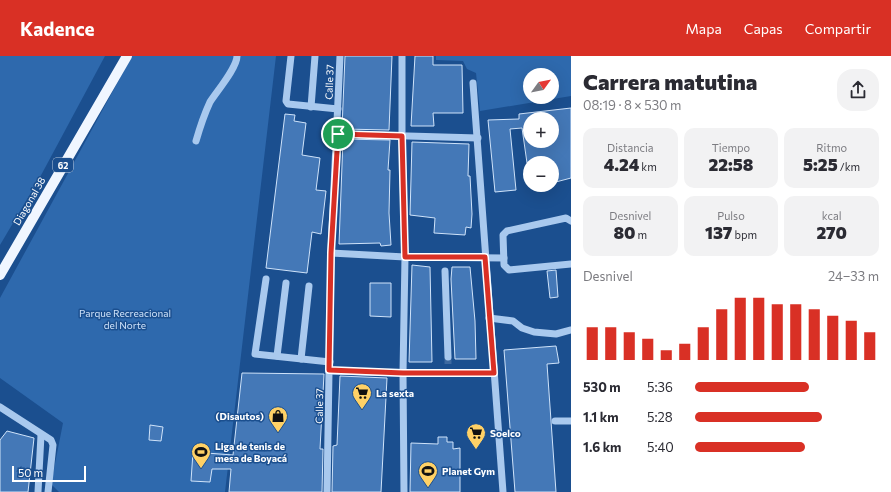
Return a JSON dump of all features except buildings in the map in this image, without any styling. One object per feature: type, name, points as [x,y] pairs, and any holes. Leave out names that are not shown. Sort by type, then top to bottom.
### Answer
[{"type":"main road","name":"Diagonal 38","points":[[0,274],[127,56]]},
{"type":"street","points":[[196,141],[201,121],[210,103],[233,68],[237,56]]},
{"type":"street","points":[[291,56],[286,101],[290,105],[338,110]]},
{"type":"street","points":[[311,107],[315,56]]},
{"type":"street","name":"Calle 37","points":[[327,492],[331,253],[338,134],[340,56]]},
{"type":"street","points":[[402,56],[405,257],[403,373],[404,492]]},
{"type":"street","points":[[473,83],[478,138],[489,318],[503,492]]},
{"type":"street","points":[[338,134],[478,138]]},
{"type":"street","points":[[571,221],[566,218],[507,231],[503,235],[504,265],[509,270],[571,264]]},
{"type":"street","points":[[331,253],[405,257],[504,258]]},
{"type":"street","points":[[445,271],[448,357]]},
{"type":"street","points":[[266,279],[255,354],[330,362]]},
{"type":"street","points":[[277,356],[286,283]]},
{"type":"street","points":[[301,359],[309,286]]},
{"type":"street","points":[[489,318],[513,321],[522,328],[534,332],[556,334],[571,330]]},
{"type":"street","points":[[329,370],[403,373],[448,370],[494,373]]},
{"type":"street","points":[[0,407],[41,435],[51,440],[53,445],[48,492]]},
{"type":"street","points":[[555,421],[571,421]]},
{"type":"street","points":[[38,492],[41,435]]},
{"type":"green space","points":[[0,56],[105,56],[39,179],[0,245]]},
{"type":"green space","name":"Parque Recreacional del Norte","points":[[132,56],[276,56],[225,492],[59,492],[51,484],[63,423],[0,378],[0,298]]},
{"type":"green space","points":[[436,56],[571,56],[571,96],[559,98],[559,68],[523,68],[523,104],[480,111],[476,73],[467,69],[463,61],[436,60]]},
{"type":"tunnel","points":[[448,357],[448,367]]},
{"type":"place","name":"La sexta","points":[[362,410]]},
{"type":"place","name":"(Disautos)","points":[[278,433]]},
{"type":"place","name":"Soelco","points":[[476,450]]},
{"type":"place","name":"Liga de tenis de mesa de Boyacá","points":[[201,469]]},
{"type":"place","name":"Planet Gym","points":[[428,488]]},
{"type":"route","points":[[338,134],[402,136],[405,257],[485,257],[494,373],[403,373],[329,370],[331,253],[338,134]]}]
